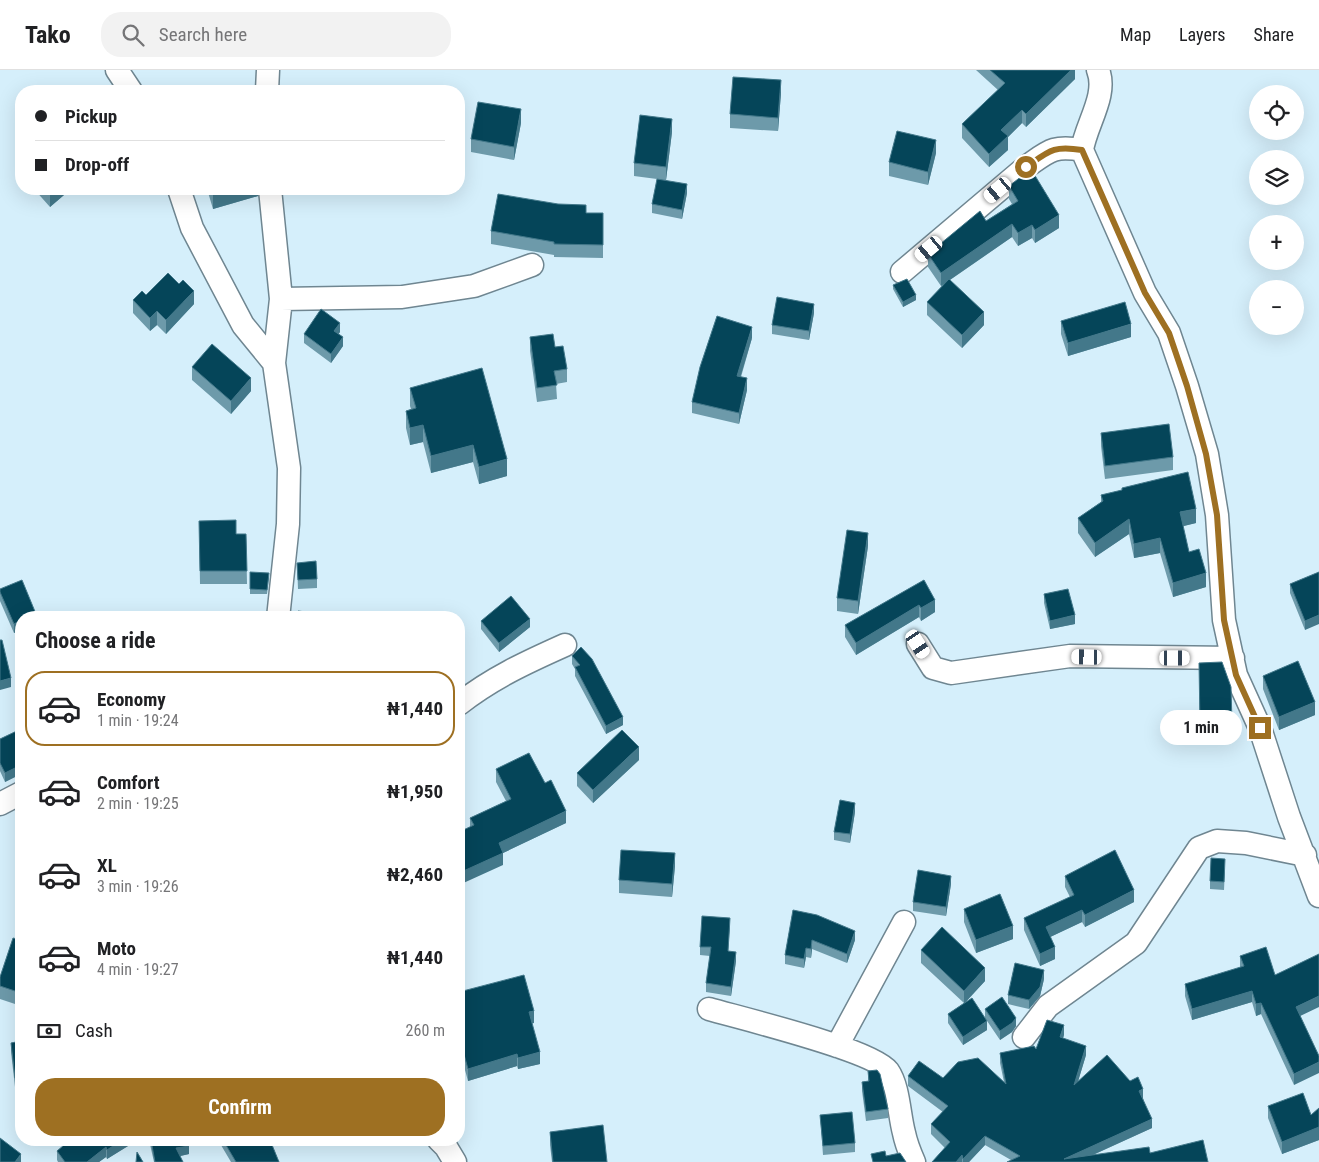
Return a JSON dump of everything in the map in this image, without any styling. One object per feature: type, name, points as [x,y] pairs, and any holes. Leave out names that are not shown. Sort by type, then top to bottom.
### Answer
[{"type":"street","points":[[117,70],[127,85]]},
{"type":"street","points":[[267,85],[268,70]]},
{"type":"street","points":[[1098,70],[1102,79],[1101,92],[1085,133],[1082,150],[1145,293],[1169,333],[1187,386],[1206,454],[1217,515],[1224,620],[1236,675],[1260,728],[1289,817],[1319,896]]},
{"type":"street","points":[[902,272],[1026,167],[1046,153],[1062,146],[1082,150]]},
{"type":"street","points":[[181,195],[192,228],[243,325],[274,363]]},
{"type":"street","points":[[271,195],[281,299],[274,363],[289,468],[288,524],[279,611]]},
{"type":"street","points":[[281,299],[402,297],[474,286],[532,265]]},
{"type":"street","points":[[918,644],[934,668],[951,673],[1070,656],[1233,658]]},
{"type":"street","points":[[465,699],[508,671],[565,645]]},
{"type":"street","points":[[0,804],[15,796]]},
{"type":"street","points":[[1024,1037],[1048,1006],[1136,943],[1199,848],[1217,841],[1246,843],[1305,855]]},
{"type":"street","points":[[837,1046],[904,922]]},
{"type":"street","points":[[710,1009],[837,1046],[878,1062],[888,1070],[894,1085],[904,1136],[914,1162]]},
{"type":"street","points":[[445,1146],[455,1162]]},
{"type":"building","points":[[990,70],[1071,70],[1026,114],[1022,110],[1001,130],[1008,136],[989,154],[962,124],[1005,83]]},
{"type":"building","points":[[733,77],[781,80],[778,118],[730,114]]},
{"type":"building","points":[[478,102],[521,109],[514,147],[471,139]]},
{"type":"building","points":[[640,115],[672,119],[666,167],[634,163]]},
{"type":"building","points":[[897,131],[936,140],[928,172],[889,162]]},
{"type":"building","points":[[1031,169],[1059,215],[1035,230],[1032,225],[1018,233],[1012,224],[941,273],[928,254],[980,211],[986,221],[1018,201],[1009,186]]},
{"type":"building","points":[[657,179],[687,184],[682,210],[652,204]]},
{"type":"building","points":[[498,194],[558,204],[586,205],[586,213],[603,213],[603,245],[554,244],[554,242],[491,231]]},
{"type":"building","points":[[168,273],[179,284],[183,280],[194,291],[166,320],[157,311],[150,318],[133,300],[142,291],[146,295]]},
{"type":"building","points":[[907,279],[916,295],[903,302],[893,285]]},
{"type":"building","points":[[949,279],[984,312],[962,335],[927,302]]},
{"type":"building","points":[[777,297],[814,304],[809,331],[772,325]]},
{"type":"building","points":[[1125,302],[1131,324],[1068,343],[1061,321]]},
{"type":"building","points":[[321,309],[340,323],[334,331],[343,337],[331,354],[304,334]]},
{"type":"building","points":[[717,316],[752,327],[737,376],[747,378],[739,413],[692,402],[700,367]]},
{"type":"building","points":[[553,334],[555,347],[563,346],[567,369],[554,371],[557,385],[537,388],[530,337]]},
{"type":"building","points":[[212,344],[251,378],[231,401],[192,367]]},
{"type":"building","points":[[482,368],[507,459],[479,467],[473,445],[431,456],[423,425],[410,428],[406,411],[416,408],[410,388]]},
{"type":"building","points":[[1169,424],[1173,457],[1105,466],[1101,433]]},
{"type":"building","points":[[1188,472],[1196,509],[1180,512],[1189,552],[1199,549],[1206,573],[1173,583],[1160,538],[1134,544],[1129,519],[1095,543],[1078,518],[1103,501],[1101,495]]},
{"type":"building","points":[[236,520],[236,534],[246,534],[247,571],[200,571],[199,521]]},
{"type":"building","points":[[847,530],[868,533],[858,601],[837,598]]},
{"type":"building","points":[[316,561],[317,579],[298,580],[297,563]]},
{"type":"building","points":[[250,572],[269,573],[267,590],[250,589]]},
{"type":"building","points":[[1319,572],[1319,615],[1305,621],[1290,584]]},
{"type":"building","points":[[22,580],[35,611],[15,611],[14,624],[0,589]]},
{"type":"building","points":[[924,580],[935,600],[921,608],[919,605],[856,643],[845,625]]},
{"type":"building","points":[[1068,589],[1075,615],[1050,621],[1044,594]]},
{"type":"building","points":[[511,596],[530,619],[499,643],[481,621]]},
{"type":"building","points":[[0,640],[2,640],[11,678],[0,681]]},
{"type":"building","points":[[581,647],[592,659],[623,717],[606,726],[575,667],[580,665],[572,656]]},
{"type":"building","points":[[1298,661],[1315,702],[1279,717],[1263,676]]},
{"type":"building","points":[[1222,662],[1231,687],[1232,723],[1200,724],[1199,663]]},
{"type":"building","points":[[622,730],[639,747],[593,790],[577,773]]},
{"type":"building","points":[[15,732],[15,768],[5,773],[0,763],[0,739]]},
{"type":"building","points":[[529,753],[545,783],[551,780],[566,811],[499,843],[503,853],[465,870],[465,829],[474,825],[470,818],[511,799],[496,769]]},
{"type":"building","points":[[840,800],[855,803],[850,834],[834,832]]},
{"type":"building","points":[[621,850],[675,853],[672,884],[619,880]]},
{"type":"building","points":[[1115,850],[1134,890],[1085,915],[1082,910],[1046,927],[1055,947],[1040,954],[1024,918],[1074,895],[1065,876]]},
{"type":"building","points":[[1211,858],[1225,859],[1224,882],[1210,881]]},
{"type":"building","points":[[918,870],[951,876],[946,907],[913,902]]},
{"type":"building","points":[[1000,894],[1013,926],[976,940],[964,909]]},
{"type":"building","points":[[793,910],[817,915],[855,931],[847,954],[812,940],[811,949],[806,948],[804,959],[785,955]]},
{"type":"building","points":[[702,916],[730,918],[728,951],[736,952],[731,987],[706,983],[711,947],[700,947]]},
{"type":"building","points":[[942,927],[985,968],[964,991],[921,950]]},
{"type":"building","points":[[13,938],[15,938],[15,991],[0,986],[0,977]]},
{"type":"building","points":[[1266,947],[1275,975],[1319,954],[1319,996],[1296,1007],[1319,1056],[1319,1062],[1294,1074],[1261,1003],[1256,1004],[1252,991],[1192,1009],[1185,984],[1244,966],[1240,956]]},
{"type":"building","points":[[1015,963],[1044,970],[1040,987],[1029,1000],[1008,995]]},
{"type":"building","points":[[524,975],[534,1011],[529,1012],[540,1052],[518,1058],[517,1054],[468,1069],[465,1058],[465,990]]},
{"type":"building","points":[[1002,997],[1016,1018],[1000,1031],[985,1009]]},
{"type":"building","points":[[972,998],[987,1021],[963,1037],[948,1014]]},
{"type":"building","points":[[1047,1020],[1064,1025],[1060,1037],[1086,1046],[1074,1085],[1107,1055],[1130,1081],[1138,1077],[1143,1089],[1139,1091],[1152,1119],[1064,1159],[1149,1147],[1150,1153],[1203,1140],[1208,1162],[1007,1162],[1020,1156],[985,1136],[963,1159],[962,1155],[956,1162],[932,1162],[950,1142],[931,1124],[948,1106],[908,1076],[919,1061],[943,1078],[958,1062],[978,1058],[1006,1084],[1000,1053],[1034,1046],[1036,1049]]},
{"type":"building","points":[[15,1042],[15,1078],[11,1043]]},
{"type":"building","points":[[877,1070],[880,1074],[888,1109],[866,1112],[862,1082],[869,1081],[868,1071]]},
{"type":"building","points":[[1303,1093],[1311,1115],[1319,1108],[1319,1127],[1282,1142],[1268,1106]]},
{"type":"building","points":[[852,1112],[855,1143],[823,1146],[820,1115]]},
{"type":"building","points":[[603,1125],[607,1162],[553,1162],[550,1132]]},
{"type":"building","points":[[0,1138],[21,1154],[15,1162],[0,1162]]},
{"type":"building","points":[[63,1146],[113,1146],[107,1150],[106,1147],[87,1162],[65,1162],[57,1151]]},
{"type":"building","points":[[152,1146],[189,1146],[176,1148],[183,1162],[155,1162]]},
{"type":"building","points":[[227,1146],[272,1146],[279,1162],[236,1162]]},
{"type":"building","points":[[885,1151],[886,1156],[900,1153],[906,1162],[873,1162],[871,1154]]},
{"type":"building","points":[[137,1152],[143,1162],[136,1162]]},
{"type":"route","points":[[1026,167],[1046,153],[1062,146],[1082,150],[1102,200],[1145,293],[1169,333],[1187,386],[1206,454],[1217,515],[1224,620],[1236,675],[1260,728]]}]
